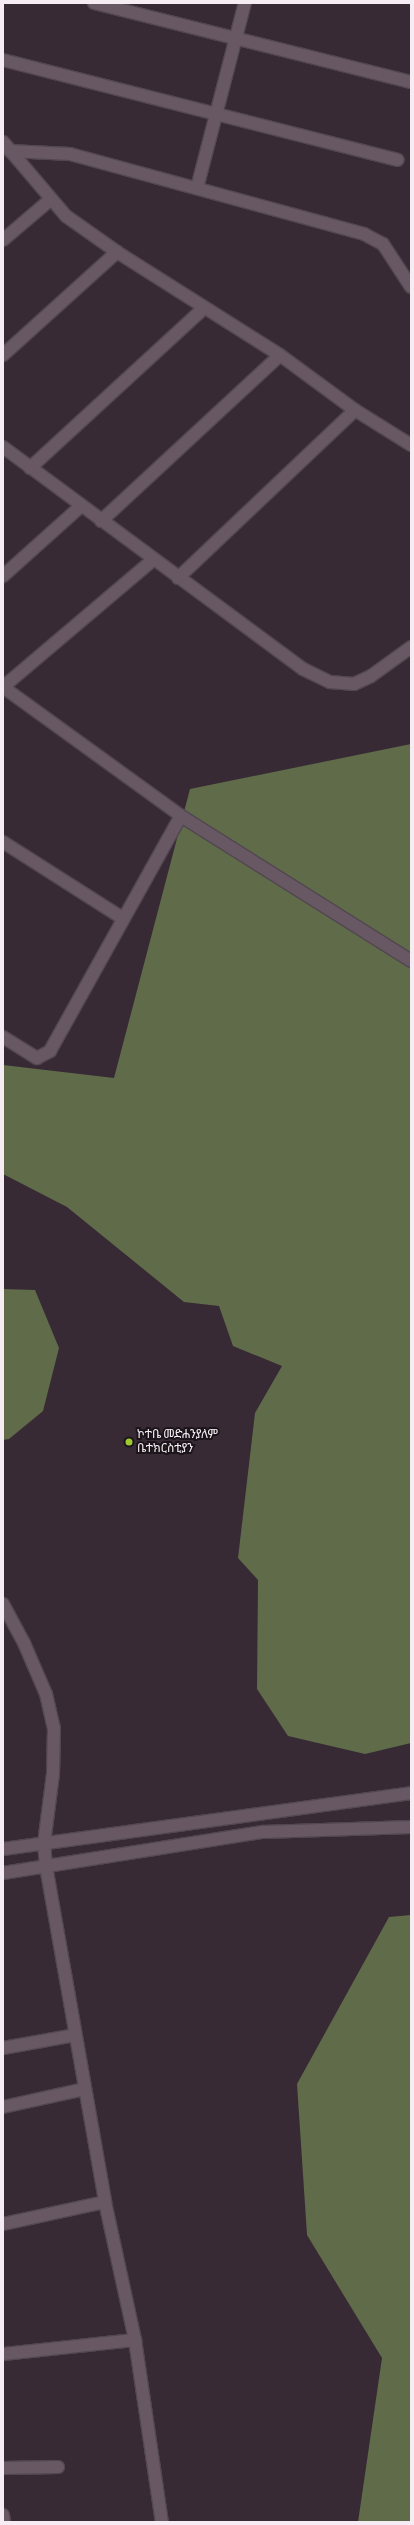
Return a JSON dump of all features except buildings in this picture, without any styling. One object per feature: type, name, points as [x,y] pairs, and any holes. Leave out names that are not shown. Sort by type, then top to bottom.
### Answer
[{"type":"street","points":[[94,3],[411,82]]},
{"type":"street","points":[[197,188],[245,3]]},
{"type":"street","points":[[3,60],[398,160]]},
{"type":"street","points":[[7,147],[70,154],[364,234],[383,244],[411,287]]},
{"type":"street","points":[[7,147],[66,216],[116,252],[280,355],[355,410],[411,445]]},
{"type":"street","points":[[3,240],[52,199]]},
{"type":"street","points":[[3,355],[116,252]]},
{"type":"street","points":[[30,468],[204,308]]},
{"type":"street","points":[[101,521],[280,355]]},
{"type":"street","points":[[178,578],[355,410]]},
{"type":"street","points":[[6,454],[30,468],[303,669],[330,682],[354,684],[371,676],[411,647]]},
{"type":"street","points":[[3,576],[81,506]]},
{"type":"street","points":[[153,560],[3,687],[181,816],[411,961]]},
{"type":"street","points":[[3,1037],[37,1058],[50,1051],[181,816]]},
{"type":"street","points":[[3,842],[124,919]]},
{"type":"street","points":[[3,1604],[24,1644],[46,1694],[54,1728],[52,1774],[44,1843],[46,1866],[84,2090],[105,2202],[135,2340],[162,2522]]},
{"type":"street","points":[[3,1849],[411,1793]]},
{"type":"street","points":[[3,1873],[263,1832],[411,1827]]},
{"type":"street","points":[[3,2048],[75,2035]]},
{"type":"street","points":[[3,2106],[84,2090]]},
{"type":"street","points":[[3,2224],[105,2202]]},
{"type":"street","points":[[3,2354],[135,2340]]},
{"type":"street","points":[[3,2468],[58,2468]]},
{"type":"street","points":[[3,2515],[4,2522]]},
{"type":"green space","points":[[411,744],[411,1743],[365,1754],[288,1736],[257,1689],[258,1580],[238,1558],[255,1413],[282,1366],[233,1346],[219,1306],[184,1302],[67,1207],[3,1174],[3,1065],[114,1078],[190,789]]},
{"type":"green space","points":[[3,1289],[35,1290],[59,1348],[43,1411],[9,1439],[3,1440]]},
{"type":"green space","points":[[411,1915],[411,2522],[358,2522],[382,2358],[307,2235],[297,2084],[389,1917]]},
{"type":"place","name":"ኮተቤ መድሐንያለም ቤተክርስቲያን","points":[[129,1442]]}]
